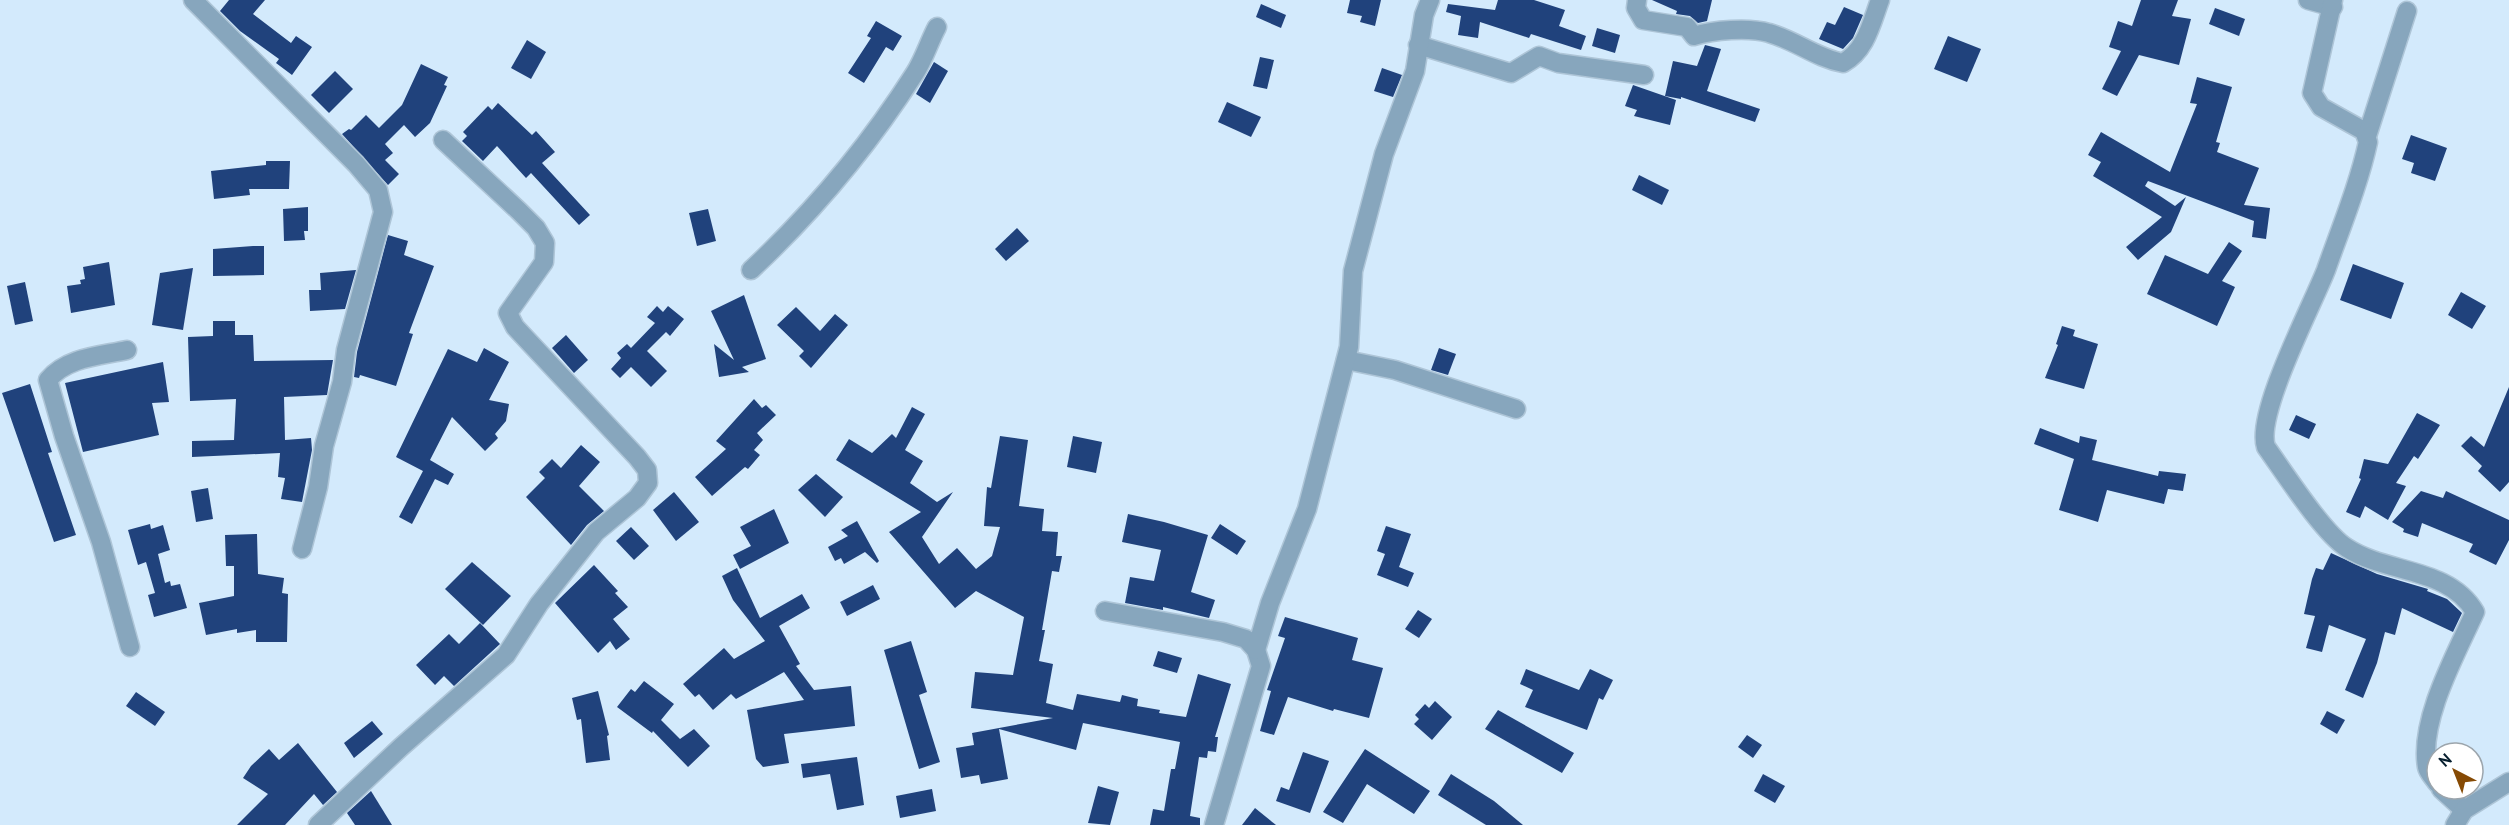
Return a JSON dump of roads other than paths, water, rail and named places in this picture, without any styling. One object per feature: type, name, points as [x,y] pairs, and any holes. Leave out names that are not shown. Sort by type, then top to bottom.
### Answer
[{"type":"street","points":[[193,0],[356,164],[378,190],[383,212],[346,350],[342,382],[324,446],[318,487],[302,549]]},
{"type":"street","points":[[1256,650],[1270,603],[1307,509],[1346,360],[1353,271],[1384,154],[1416,71],[1418,45],[1430,0]]},
{"type":"street","points":[[1638,0],[1636,8],[1643,20],[1687,27],[1694,36],[1713,31],[1768,32],[1827,60],[1843,63],[1856,56],[1864,42],[1880,0]]},
{"type":"street","points":[[2308,0],[2333,3],[2312,93],[2321,107],[2364,131],[2367,136]]},
{"type":"street","points":[[2407,11],[2367,136],[2366,149],[2325,270],[2274,396],[2263,439],[2266,447],[2298,491],[2339,543],[2354,552],[2433,578],[2475,612],[2446,673],[2428,741]]},
{"type":"street","points":[[751,270],[788,236],[838,177],[916,71],[937,27]]},
{"type":"street","points":[[1418,45],[1511,73],[1539,56],[1558,63],[1644,75]]},
{"type":"street","points":[[318,825],[401,747],[506,655],[539,604],[596,532],[637,498],[648,483],[647,470],[637,457],[515,327],[508,313],[544,262],[545,243],[536,228],[443,140]]},
{"type":"street","points":[[128,350],[81,360],[58,368],[48,380],[64,436],[101,542],[130,647]]},
{"type":"street","points":[[1346,360],[1395,370],[1516,409]]},
{"type":"street","points":[[1105,611],[1223,632],[1246,639],[1256,650],[1261,666],[1214,825]]},
{"type":"street","points":[[2448,801],[2459,818],[2509,782]]}]
